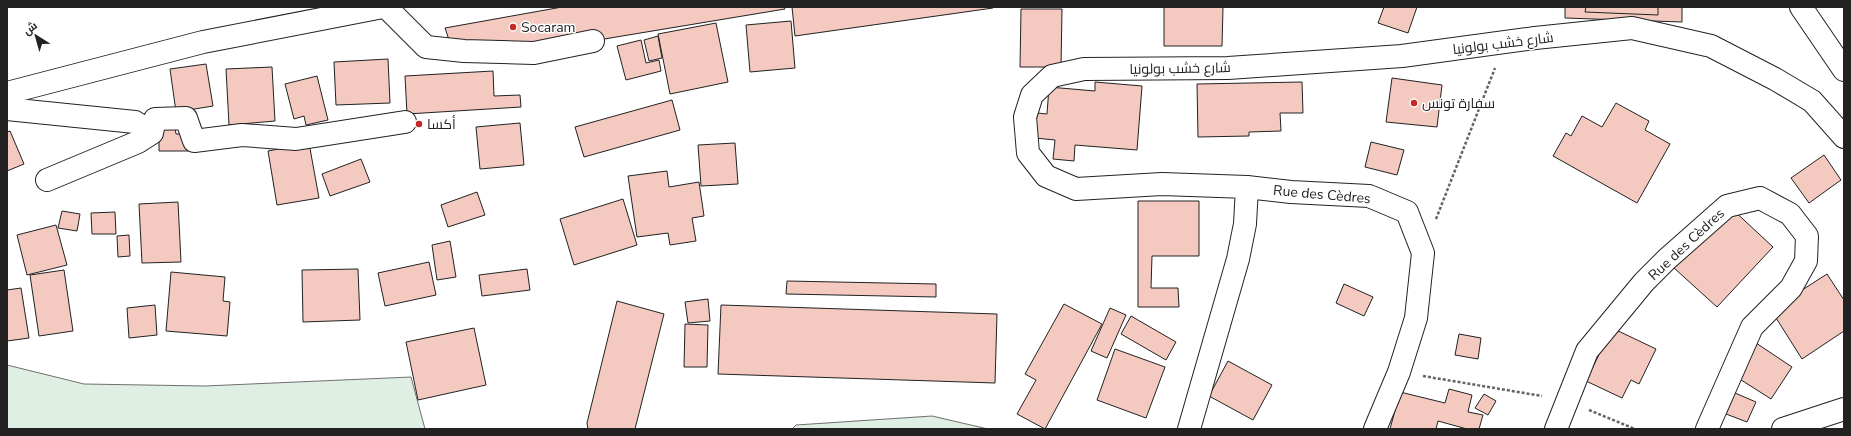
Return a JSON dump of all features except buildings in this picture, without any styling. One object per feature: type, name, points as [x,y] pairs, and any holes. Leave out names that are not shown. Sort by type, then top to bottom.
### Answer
[{"type":"street","points":[[7,93],[203,42],[384,7],[426,47],[464,51],[534,54],[593,41]]},
{"type":"street","points":[[1801,7],[1844,70]]},
{"type":"street","name":"شارع خشب بولونيا","points":[[1247,187],[1162,184],[1076,189],[1046,176],[1028,153],[1025,116],[1032,95],[1052,76],[1084,69],[1236,67],[1402,56],[1505,42],[1632,28],[1711,46],[1775,79],[1812,101],[1844,137]]},
{"type":"street","points":[[7,109],[136,122],[152,133]]},
{"type":"street","points":[[47,180],[138,142],[152,133],[155,119],[186,118],[194,141],[242,135],[296,139],[405,122]]},
{"type":"street","points":[[1189,429],[1238,259],[1245,224],[1247,187]]},
{"type":"street","name":"Rue des Cèdres","points":[[1247,187],[1291,192],[1369,196],[1407,212],[1423,253],[1416,318],[1399,372],[1375,429]]},
{"type":"street","name":"Rue des Cèdres","points":[[1556,429],[1587,351],[1644,282],[1667,259],[1727,206],[1760,198],[1790,214],[1806,236],[1806,261],[1791,288],[1752,327],[1707,429]]},
{"type":"street","points":[[1783,429],[1844,409]]},
{"type":"path","points":[[1423,253],[1505,42]]},
{"type":"path","points":[[1399,372],[1567,400],[1635,429]]},
{"type":"green space","points":[[7,365],[84,384],[205,386],[411,377],[425,429],[7,429]]},
{"type":"green space","points":[[932,416],[988,429],[792,429],[796,425]]},
{"type":"place","name":"Socaram","points":[[513,27]]},
{"type":"place","name":"سفارة تونس","points":[[1414,103]]},
{"type":"place","name":"أكسا","points":[[419,124]]}]
